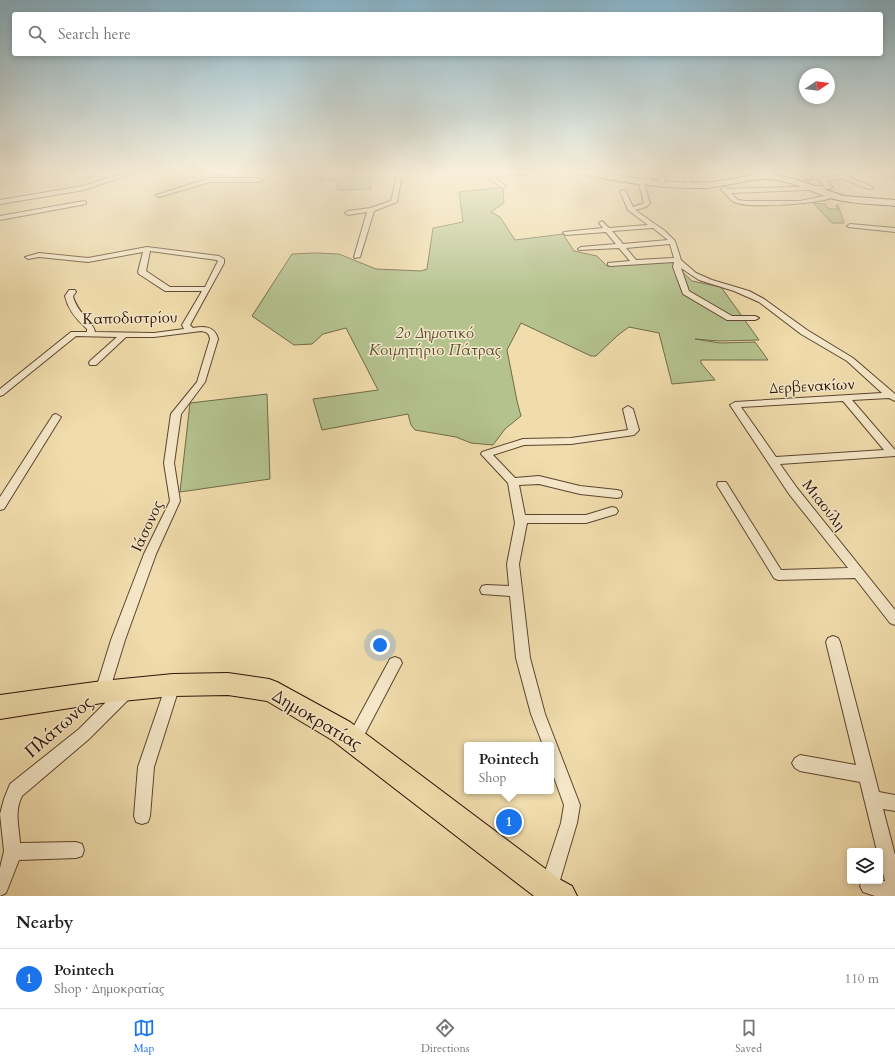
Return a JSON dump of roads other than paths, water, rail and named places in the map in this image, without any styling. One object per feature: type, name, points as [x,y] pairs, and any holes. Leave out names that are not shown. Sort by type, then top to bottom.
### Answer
[{"type":"main road","name":"Δημοκρατίας","points":[[0,707],[102,692],[173,685],[228,684],[269,690],[354,740],[552,894]]},
{"type":"street","points":[[0,218],[23,214]]},
{"type":"street","points":[[357,257],[370,214]]},
{"type":"street","points":[[638,214],[673,242],[678,260],[677,267],[686,292],[730,318],[755,318]]},
{"type":"street","points":[[602,223],[635,263]]},
{"type":"street","points":[[566,233],[654,226]]},
{"type":"street","points":[[850,226],[895,230]]},
{"type":"street","points":[[581,249],[673,242]]},
{"type":"street","points":[[28,257],[40,255],[88,260],[146,250],[219,258],[222,260],[221,263],[186,325],[187,328],[192,330]]},
{"type":"street","points":[[146,250],[142,272],[168,289],[207,289]]},
{"type":"street","points":[[610,264],[678,260]]},
{"type":"street","points":[[678,260],[689,272],[699,278],[740,290],[755,297],[803,332],[852,360],[879,387],[893,397]]},
{"type":"street","points":[[72,292],[69,296],[70,300],[80,319],[91,328],[92,333]]},
{"type":"street","name":"Καποδιστρίου","points":[[0,393],[72,335],[78,333],[169,334],[192,330],[209,330]]},
{"type":"street","name":"Ιάσονος","points":[[102,692],[118,640],[150,554],[175,500],[169,463],[176,414],[201,382],[214,339],[213,334],[209,330]]},
{"type":"street","points":[[93,363],[125,334]]},
{"type":"street","name":"Δερβενακίων","points":[[735,404],[893,397]]},
{"type":"street","points":[[772,461],[892,453],[845,398]]},
{"type":"street","name":"Μιαούλη","points":[[735,404],[797,496],[895,619]]},
{"type":"street","points":[[549,742],[538,714],[523,658],[513,564],[521,523],[513,482],[486,454],[523,442],[571,441],[631,434],[634,430],[628,409]]},
{"type":"street","points":[[0,506],[56,417]]},
{"type":"street","points":[[513,482],[525,479],[546,481],[580,490],[617,494]]},
{"type":"street","points":[[722,485],[778,575],[858,573]]},
{"type":"street","points":[[520,519],[586,519],[612,511]]},
{"type":"street","points":[[486,590],[516,591]]},
{"type":"street","points":[[833,642],[895,888]]},
{"type":"street","points":[[354,740],[395,663]]},
{"type":"street","points":[[142,816],[146,766],[173,685]]},
{"type":"street","name":"Πλάτωνος","points":[[0,887],[13,852],[4,814],[16,790],[33,774],[84,734],[129,689]]},
{"type":"street","points":[[552,894],[572,805],[554,756]]},
{"type":"street","points":[[800,763],[867,775]]},
{"type":"street","points":[[873,799],[895,803]]},
{"type":"street","points":[[13,852],[76,850]]},
{"type":"street","points":[[869,886],[895,892]]},
{"type":"place","name":"Pointech","points":[[509,822]]},
{"type":"park label","name":"2o Δημοτικό Κοιμητήριο Πάτρας","points":[[435,342]]}]
